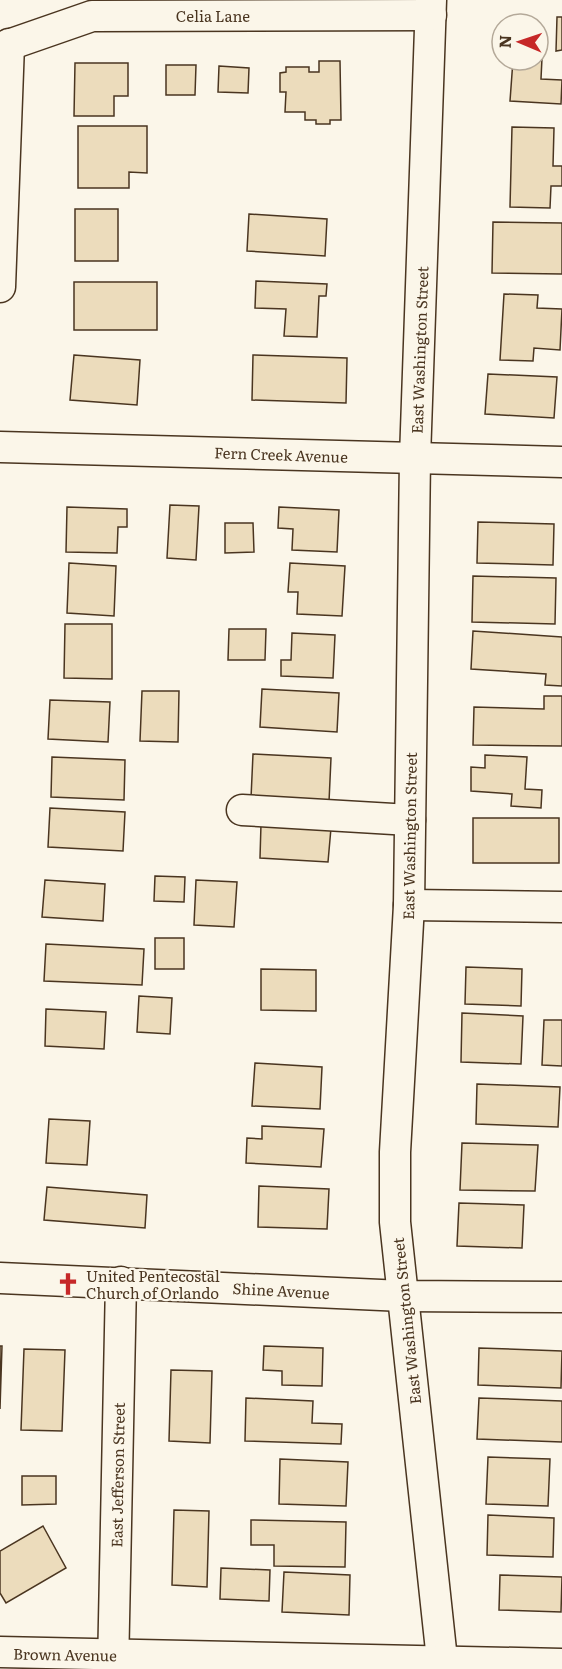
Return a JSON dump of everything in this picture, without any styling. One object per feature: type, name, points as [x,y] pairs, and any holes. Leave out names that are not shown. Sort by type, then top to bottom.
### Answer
[{"type":"street","name":"Celia Lane","points":[[4,46],[92,16],[431,8]]},
{"type":"street","name":"East Washington Street","points":[[431,8],[415,458],[409,905],[395,1152],[395,1222],[443,1666]]},
{"type":"street","points":[[0,287],[4,46]]},
{"type":"street","name":"Fern Creek Avenue","points":[[0,447],[562,462]]},
{"type":"street","points":[[242,810],[410,820]]},
{"type":"street","points":[[409,905],[562,907]]},
{"type":"street","name":"Shine Avenue","points":[[0,1278],[403,1296],[562,1297]]},
{"type":"street","name":"East Jefferson Street","points":[[113,1662],[121,1282]]},
{"type":"street","name":"Brown Avenue","points":[[0,1652],[113,1662],[443,1666],[562,1664]]},
{"type":"building","points":[[557,17],[562,17],[562,50],[556,51]]},
{"type":"building","points":[[319,61],[340,61],[341,120],[330,120],[330,124],[316,124],[316,120],[305,120],[305,112],[285,112],[286,92],[280,92],[280,73],[286,72],[286,67],[309,67],[309,72],[319,72]]},
{"type":"building","points":[[75,63],[128,63],[128,96],[114,96],[114,116],[74,116]]},
{"type":"building","points":[[166,65],[196,65],[195,95],[166,95]]},
{"type":"building","points":[[219,66],[249,68],[248,93],[218,92]]},
{"type":"building","points":[[512,72],[541,72],[541,79],[562,80],[561,104],[510,101]]},
{"type":"building","points":[[78,126],[147,126],[147,173],[129,172],[129,188],[78,188]]},
{"type":"building","points":[[512,127],[554,128],[553,166],[562,166],[562,186],[551,186],[550,208],[510,207]]},
{"type":"building","points":[[75,209],[118,209],[118,261],[75,261]]},
{"type":"building","points":[[249,214],[327,219],[325,256],[247,251]]},
{"type":"building","points":[[493,222],[562,223],[562,274],[492,273]]},
{"type":"building","points":[[256,281],[327,284],[326,296],[319,296],[317,337],[284,336],[286,309],[255,308]]},
{"type":"building","points":[[74,282],[157,282],[157,330],[74,330]]},
{"type":"building","points":[[504,294],[538,295],[537,308],[562,309],[560,350],[534,348],[533,361],[500,360]]},
{"type":"building","points":[[74,355],[140,360],[137,405],[70,400]]},
{"type":"building","points":[[253,355],[347,358],[346,403],[252,400]]},
{"type":"building","points":[[488,374],[557,377],[554,418],[485,414]]},
{"type":"building","points":[[170,505],[199,506],[196,560],[167,558]]},
{"type":"building","points":[[67,507],[127,509],[127,527],[118,527],[117,553],[66,552]]},
{"type":"building","points":[[279,507],[339,510],[337,552],[292,550],[293,529],[278,528]]},
{"type":"building","points":[[478,522],[554,524],[553,565],[477,563]]},
{"type":"building","points":[[225,523],[253,523],[254,552],[225,553]]},
{"type":"building","points":[[69,563],[116,566],[114,616],[67,613]]},
{"type":"building","points":[[290,563],[345,566],[342,616],[297,614],[298,592],[288,592]]},
{"type":"building","points":[[473,576],[556,578],[555,624],[472,622]]},
{"type":"building","points":[[65,624],[112,624],[112,679],[64,678]]},
{"type":"building","points":[[229,629],[266,629],[265,660],[228,660]]},
{"type":"building","points":[[473,631],[562,637],[562,686],[545,685],[546,674],[471,669]]},
{"type":"building","points":[[292,633],[335,635],[333,678],[281,676],[281,660],[291,660]]},
{"type":"building","points":[[262,689],[339,693],[337,732],[260,727]]},
{"type":"building","points":[[142,691],[179,691],[178,742],[140,741]]},
{"type":"building","points":[[544,696],[562,696],[562,746],[473,745],[474,707],[544,709]]},
{"type":"building","points":[[50,700],[110,702],[108,742],[48,739]]},
{"type":"building","points":[[253,754],[331,758],[329,802],[251,798]]},
{"type":"building","points":[[485,755],[527,757],[525,789],[542,790],[541,808],[511,806],[512,794],[471,791],[471,767],[485,768]]},
{"type":"building","points":[[52,757],[125,760],[124,800],[51,797]]},
{"type":"building","points":[[50,808],[125,812],[123,851],[48,847]]},
{"type":"building","points":[[473,818],[559,818],[559,863],[473,863]]},
{"type":"building","points":[[261,824],[331,828],[328,862],[260,858]]},
{"type":"building","points":[[155,876],[185,877],[184,902],[154,901]]},
{"type":"building","points":[[45,880],[105,884],[103,921],[42,917]]},
{"type":"building","points":[[196,880],[237,882],[234,927],[194,925]]},
{"type":"building","points":[[155,938],[184,938],[184,969],[155,969]]},
{"type":"building","points":[[46,944],[144,949],[142,985],[44,981]]},
{"type":"building","points":[[466,967],[522,969],[521,1006],[465,1004]]},
{"type":"building","points":[[261,969],[316,970],[316,1011],[261,1010]]},
{"type":"building","points":[[139,996],[172,998],[170,1034],[137,1032]]},
{"type":"building","points":[[46,1009],[106,1012],[104,1049],[45,1046]]},
{"type":"building","points":[[462,1013],[523,1016],[521,1064],[461,1062]]},
{"type":"building","points":[[544,1020],[562,1020],[562,1066],[542,1065]]},
{"type":"building","points":[[255,1063],[322,1067],[320,1109],[252,1106]]},
{"type":"building","points":[[477,1084],[560,1087],[558,1127],[476,1124]]},
{"type":"building","points":[[49,1119],[90,1121],[87,1165],[46,1163]]},
{"type":"building","points":[[262,1126],[324,1129],[321,1167],[246,1163],[247,1138],[262,1139]]},
{"type":"building","points":[[462,1143],[538,1145],[535,1191],[460,1190]]},
{"type":"building","points":[[259,1186],[329,1189],[327,1229],[258,1227]]},
{"type":"building","points":[[47,1187],[147,1195],[145,1228],[44,1220]]},
{"type":"building","points":[[459,1203],[524,1205],[522,1248],[457,1246]]},
{"type":"building","points":[[0,1346],[2,1346],[0,1409]]},
{"type":"building","points":[[264,1346],[323,1348],[322,1386],[282,1385],[282,1371],[263,1370]]},
{"type":"building","points":[[479,1348],[562,1351],[561,1388],[478,1385]]},
{"type":"building","points":[[24,1349],[65,1350],[62,1431],[21,1430]]},
{"type":"building","points":[[171,1370],[212,1371],[210,1443],[169,1441]]},
{"type":"building","points":[[246,1398],[313,1401],[312,1423],[342,1424],[341,1444],[245,1441]]},
{"type":"building","points":[[479,1398],[562,1401],[562,1442],[477,1439]]},
{"type":"building","points":[[488,1457],[550,1459],[548,1506],[486,1504]]},
{"type":"building","points":[[280,1459],[348,1462],[346,1506],[279,1504]]},
{"type":"building","points":[[22,1476],[56,1476],[56,1504],[22,1505]]},
{"type":"building","points":[[174,1510],[209,1511],[207,1587],[172,1585]]},
{"type":"building","points":[[488,1515],[554,1518],[553,1557],[487,1555]]},
{"type":"building","points":[[251,1520],[346,1522],[345,1567],[274,1566],[274,1545],[251,1545]]},
{"type":"building","points":[[43,1526],[66,1568],[6,1603],[0,1593],[0,1551]]},
{"type":"building","points":[[221,1568],[270,1570],[269,1601],[220,1599]]},
{"type":"building","points":[[284,1572],[350,1575],[349,1615],[282,1612]]},
{"type":"building","points":[[500,1575],[562,1577],[561,1612],[499,1610]]},
{"type":"place","name":"United Pentecostal Church of Orlando","points":[[68,1284]]}]
